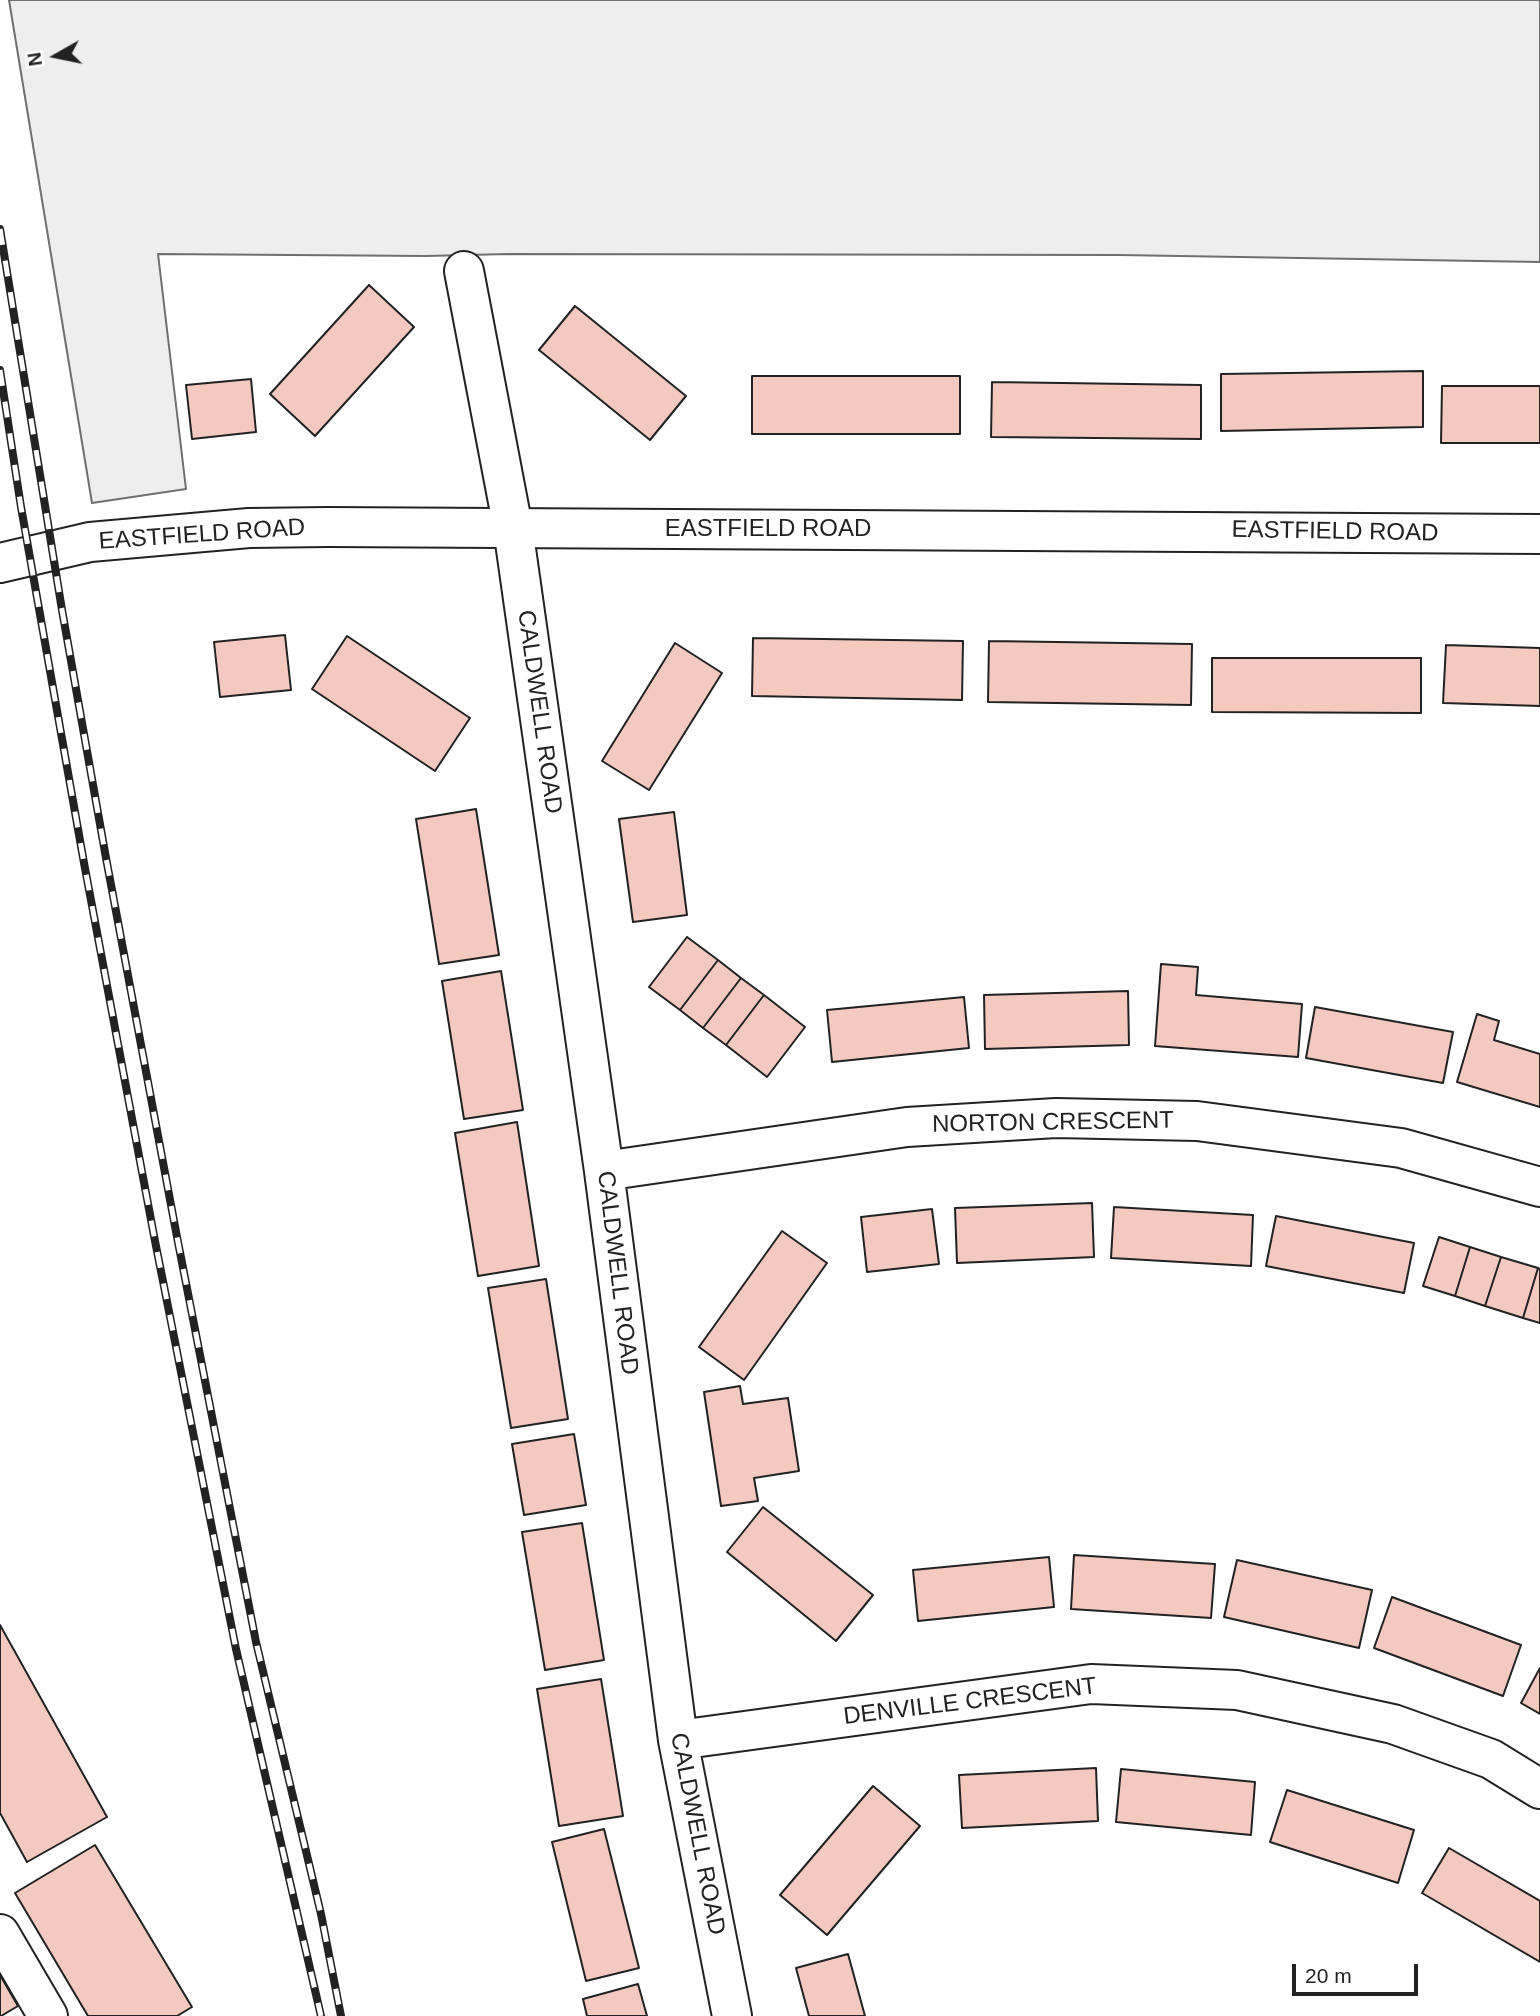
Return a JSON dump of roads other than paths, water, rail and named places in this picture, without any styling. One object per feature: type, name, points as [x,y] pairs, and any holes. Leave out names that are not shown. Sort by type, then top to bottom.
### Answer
[{"type":"street","name":"CALDWELL ROAD","points":[[464,271],[513,528],[604,1171],[678,1740],[732,2016]]},
{"type":"street","name":"EASTFIELD ROAD","points":[[0,563],[89,542],[249,528],[1540,534]]},
{"type":"street","name":"NORTON CRESCENT","points":[[604,1171],[907,1127],[1056,1118],[1197,1121],[1401,1148],[1540,1187]]},
{"type":"street","name":"DENVILLE CRESCENT","points":[[678,1740],[1091,1684],[1237,1690],[1393,1724],[1491,1759],[1540,1789]]},
{"type":"street","points":[[0,1934],[48,2016]]},
{"type":"railway","points":[[0,229],[62,610],[177,1237],[256,1642],[321,1914],[341,2016]]},
{"type":"railway","points":[[0,370],[21,507],[84,863],[155,1241],[236,1649],[321,2016]]}]
